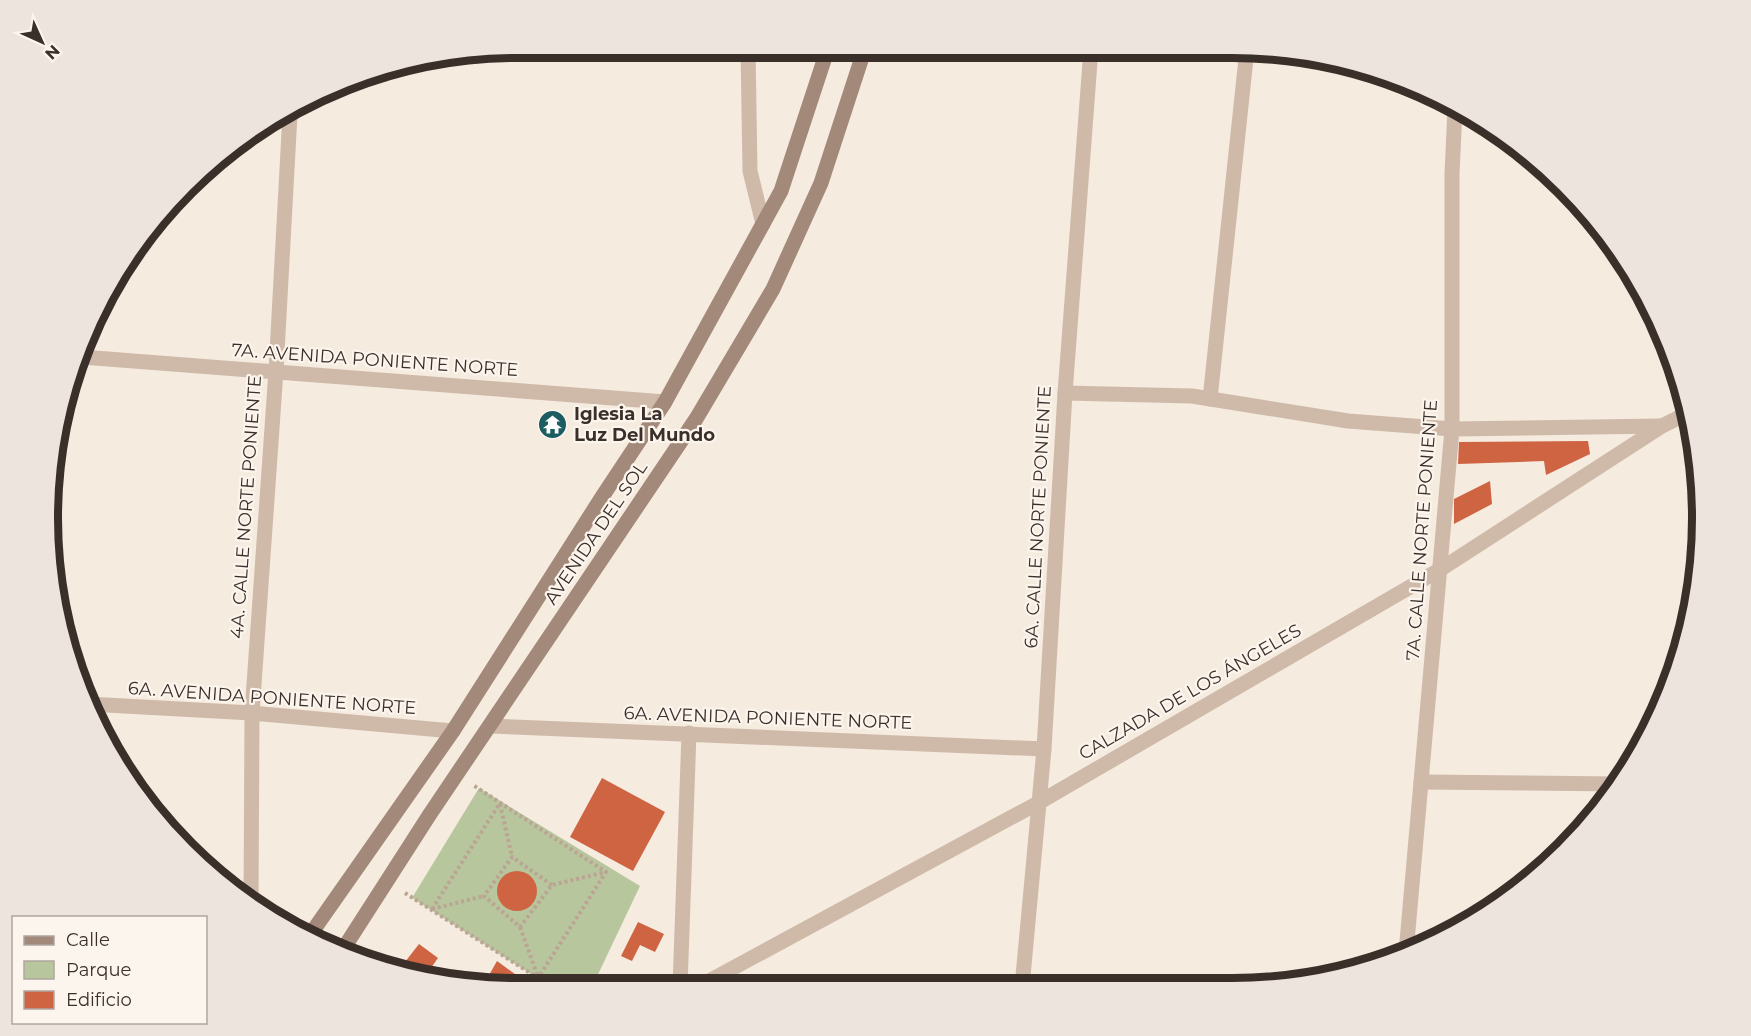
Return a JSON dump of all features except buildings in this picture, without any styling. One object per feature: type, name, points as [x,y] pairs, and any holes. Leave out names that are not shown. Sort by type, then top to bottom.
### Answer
[{"type":"main road","name":"AVENIDA DEL SOL","points":[[314,929],[453,731],[665,402],[781,191],[825,58]]},
{"type":"main road","name":"AVENIDA DEL SOL","points":[[346,944],[457,774],[696,419],[772,289],[821,183],[862,58]]},
{"type":"street","points":[[748,58],[750,171],[763,224]]},
{"type":"street","name":"6A. CALLE NORTE PONIENTE","points":[[1023,978],[1044,749],[1065,393],[1090,58]]},
{"type":"street","points":[[1210,399],[1246,58]]},
{"type":"street","name":"7A. CALLE NORTE PONIENTE","points":[[1407,944],[1452,429],[1452,174],[1455,116]]},
{"type":"street","name":"4A. CALLE NORTE PONIENTE","points":[[251,892],[252,713],[276,371],[290,119]]},
{"type":"street","name":"7A. AVENIDA PONIENTE NORTE","points":[[88,357],[665,402]]},
{"type":"street","points":[[1065,393],[1192,396],[1348,421],[1452,429],[1662,426]]},
{"type":"street","name":"CALZADA DE LOS ÁNGELES","points":[[715,978],[1038,803],[1441,569],[1662,426],[1681,416]]},
{"type":"street","name":"6A. AVENIDA PONIENTE NORTE","points":[[98,705],[252,713],[453,731]]},
{"type":"street","name":"6A. AVENIDA PONIENTE NORTE","points":[[490,726],[1044,749]]},
{"type":"street","points":[[680,978],[689,733]]},
{"type":"street","points":[[1420,782],[1608,784]]},
{"type":"path","points":[[457,774],[606,872]]},
{"type":"path","points":[[500,803],[512,857],[552,885]]},
{"type":"path","points":[[431,909],[500,803]]},
{"type":"path","points":[[431,909],[484,896],[512,857]]},
{"type":"path","points":[[520,927],[552,885],[606,872]]},
{"type":"path","points":[[538,978],[606,872]]},
{"type":"path","points":[[386,881],[538,978]]},
{"type":"path","points":[[484,896],[520,927],[538,978]]},
{"type":"green space","points":[[479,788],[640,886],[596,978],[537,978],[412,898]]},
{"type":"place","name":"Iglesia La Luz Del Mundo","points":[[553,424]]}]
